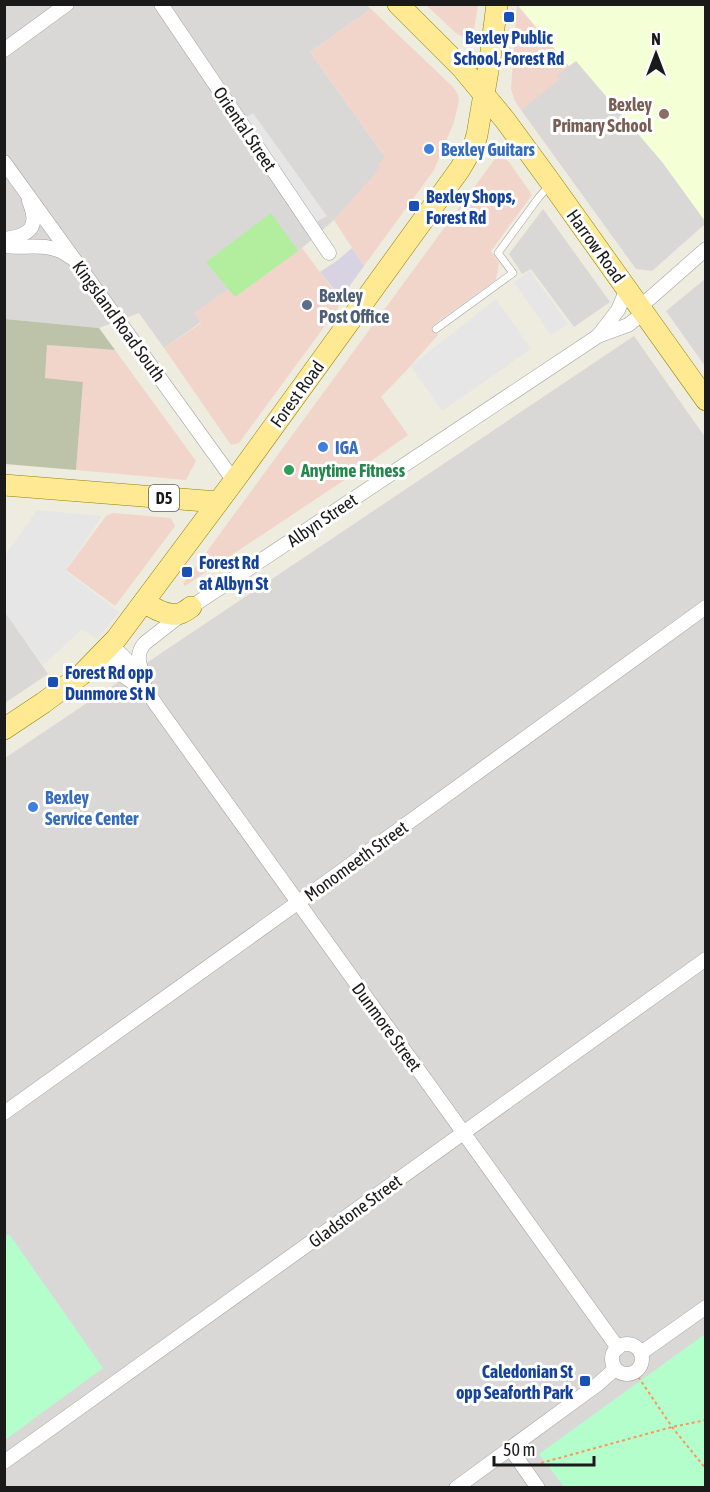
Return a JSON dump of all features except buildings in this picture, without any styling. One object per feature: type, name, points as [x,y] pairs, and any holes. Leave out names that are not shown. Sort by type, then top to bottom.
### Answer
[{"type":"main road","name":"Harrow Road","points":[[398,4],[462,68],[505,120],[705,400]]},
{"type":"main road","name":"Forest Road","points":[[4,729],[81,675],[107,650],[234,481],[460,169],[477,135],[490,59],[496,4]]},
{"type":"main road","name":"D5","points":[[4,485],[218,502]]},
{"type":"main road","points":[[149,595],[184,607],[191,607]]},
{"type":"street","points":[[4,50],[68,4]]},
{"type":"street","name":"Oriental Street","points":[[161,4],[329,253]]},
{"type":"street","points":[[4,239],[27,234],[32,226],[33,216],[32,207],[24,190],[8,166]]},
{"type":"street","name":"Kingsland Road South","points":[[8,166],[234,481]]},
{"type":"street","points":[[4,246],[43,246],[57,249],[64,252],[80,267]]},
{"type":"street","name":"Albyn Street","points":[[140,650],[191,607],[598,336],[628,325],[705,249]]},
{"type":"street","name":"Albyn Street","points":[[598,336],[618,310],[627,289]]},
{"type":"street","name":"Monomeeth Street","points":[[4,1113],[705,607]]},
{"type":"street","name":"Dunmore Street","points":[[107,650],[122,675],[140,687],[157,706]]},
{"type":"street","name":"Dunmore Street","points":[[140,650],[138,658],[140,666],[157,706],[618,1348]]},
{"type":"street","name":"Gladstone Street","points":[[4,1462],[705,959]]},
{"type":"street","points":[[641,1353],[705,1307]]},
{"type":"street","points":[[622,1345],[631,1345],[641,1353],[641,1365],[635,1372],[627,1374],[615,1369],[612,1360],[618,1348],[622,1345]]},
{"type":"street","points":[[456,1488],[598,1384],[615,1369]]},
{"type":"street","points":[[510,1448],[538,1488]]},
{"type":"lane","points":[[436,329],[513,273],[498,252],[541,193],[552,184]]},
{"type":"path","points":[[635,1372],[672,1427],[705,1469]]},
{"type":"path","points":[[541,1463],[705,1420]]},
{"type":"shaded area","name":"Bexley Primary School","points":[[517,4],[705,5],[705,221],[663,163],[576,61],[569,66]]},
{"type":"shaded area","points":[[4,5],[366,5],[371,9],[310,52],[385,157],[381,168],[334,220],[302,248],[235,297],[194,313],[201,322],[164,348],[139,313],[99,328],[5,319]]},
{"type":"shaded area","points":[[426,5],[478,5],[474,30],[471,35],[464,37],[457,34]]},
{"type":"shaded area","points":[[517,5],[569,66],[557,76],[560,79],[521,110],[511,89]]},
{"type":"shaded area","points":[[371,9],[453,87],[458,94],[459,101],[454,122],[434,170],[364,266],[334,220],[380,168],[378,164],[385,157],[310,52]]},
{"type":"shaded area","points":[[576,60],[663,163],[705,221],[705,224],[652,271],[636,269],[521,110],[559,79],[556,76]]},
{"type":"shaded area","points":[[253,113],[327,216],[311,225],[240,121]]},
{"type":"shaded area","points":[[499,158],[509,162],[532,195],[491,251],[499,263],[496,280],[432,326],[438,335],[381,397],[408,435],[185,586],[183,584],[494,160]]},
{"type":"shaded area","points":[[543,209],[610,302],[574,327],[531,269],[522,274],[509,254]]},
{"type":"shaded area","points":[[302,248],[340,299],[338,308],[239,443],[231,445],[164,348],[201,323],[194,313],[228,289],[235,297]]},
{"type":"shaded area","points":[[352,248],[364,266],[341,298],[320,272]]},
{"type":"shaded area","points":[[530,271],[568,324],[551,335],[514,282]]},
{"type":"shaded area","points":[[705,279],[705,366],[666,311]]},
{"type":"shaded area","points":[[496,299],[531,349],[442,411],[411,366]]},
{"type":"shaded area","points":[[5,319],[99,328],[115,350],[47,345],[45,378],[83,382],[76,470],[5,464]]},
{"type":"shaded area","points":[[634,336],[705,437],[705,1487],[5,1488],[5,758]]},
{"type":"shaded area","points":[[47,345],[115,350],[196,461],[186,480],[76,470],[83,382],[45,378]]},
{"type":"shaded area","points":[[37,510],[102,516],[65,571],[119,612],[97,639],[82,629],[43,665],[4,611],[5,556]]},
{"type":"shaded area","points":[[113,513],[171,518],[175,526],[115,606],[66,570],[106,516]]},
{"type":"shaded area","points":[[5,612],[48,674],[4,703]]},
{"type":"green space","points":[[271,213],[298,251],[235,297],[206,262]]},
{"type":"green space","points":[[9,1234],[103,1368],[5,1440],[4,1237]]},
{"type":"green space","points":[[705,1334],[705,1487],[564,1487],[539,1454]]},
{"type":"place","name":"Bexley Public School, Forest Rd","points":[[509,17]]},
{"type":"place","name":"Bexley Primary School","points":[[664,114]]},
{"type":"place","name":"Bexley Guitars","points":[[429,149]]},
{"type":"place","name":"Bexley Shops, Forest Rd","points":[[414,206]]},
{"type":"place","name":"Bexley Post Office","points":[[307,305]]},
{"type":"place","name":"IGA","points":[[323,447]]},
{"type":"place","name":"Anytime Fitness","points":[[289,470]]},
{"type":"place","name":"Forest Rd at Albyn St","points":[[187,572]]},
{"type":"place","name":"Forest Rd opp Dunmore St N","points":[[53,682]]},
{"type":"place","name":"Bexley Service Center","points":[[33,807]]},
{"type":"place","name":"Caledonian St opp Seaforth Park","points":[[585,1381]]}]
